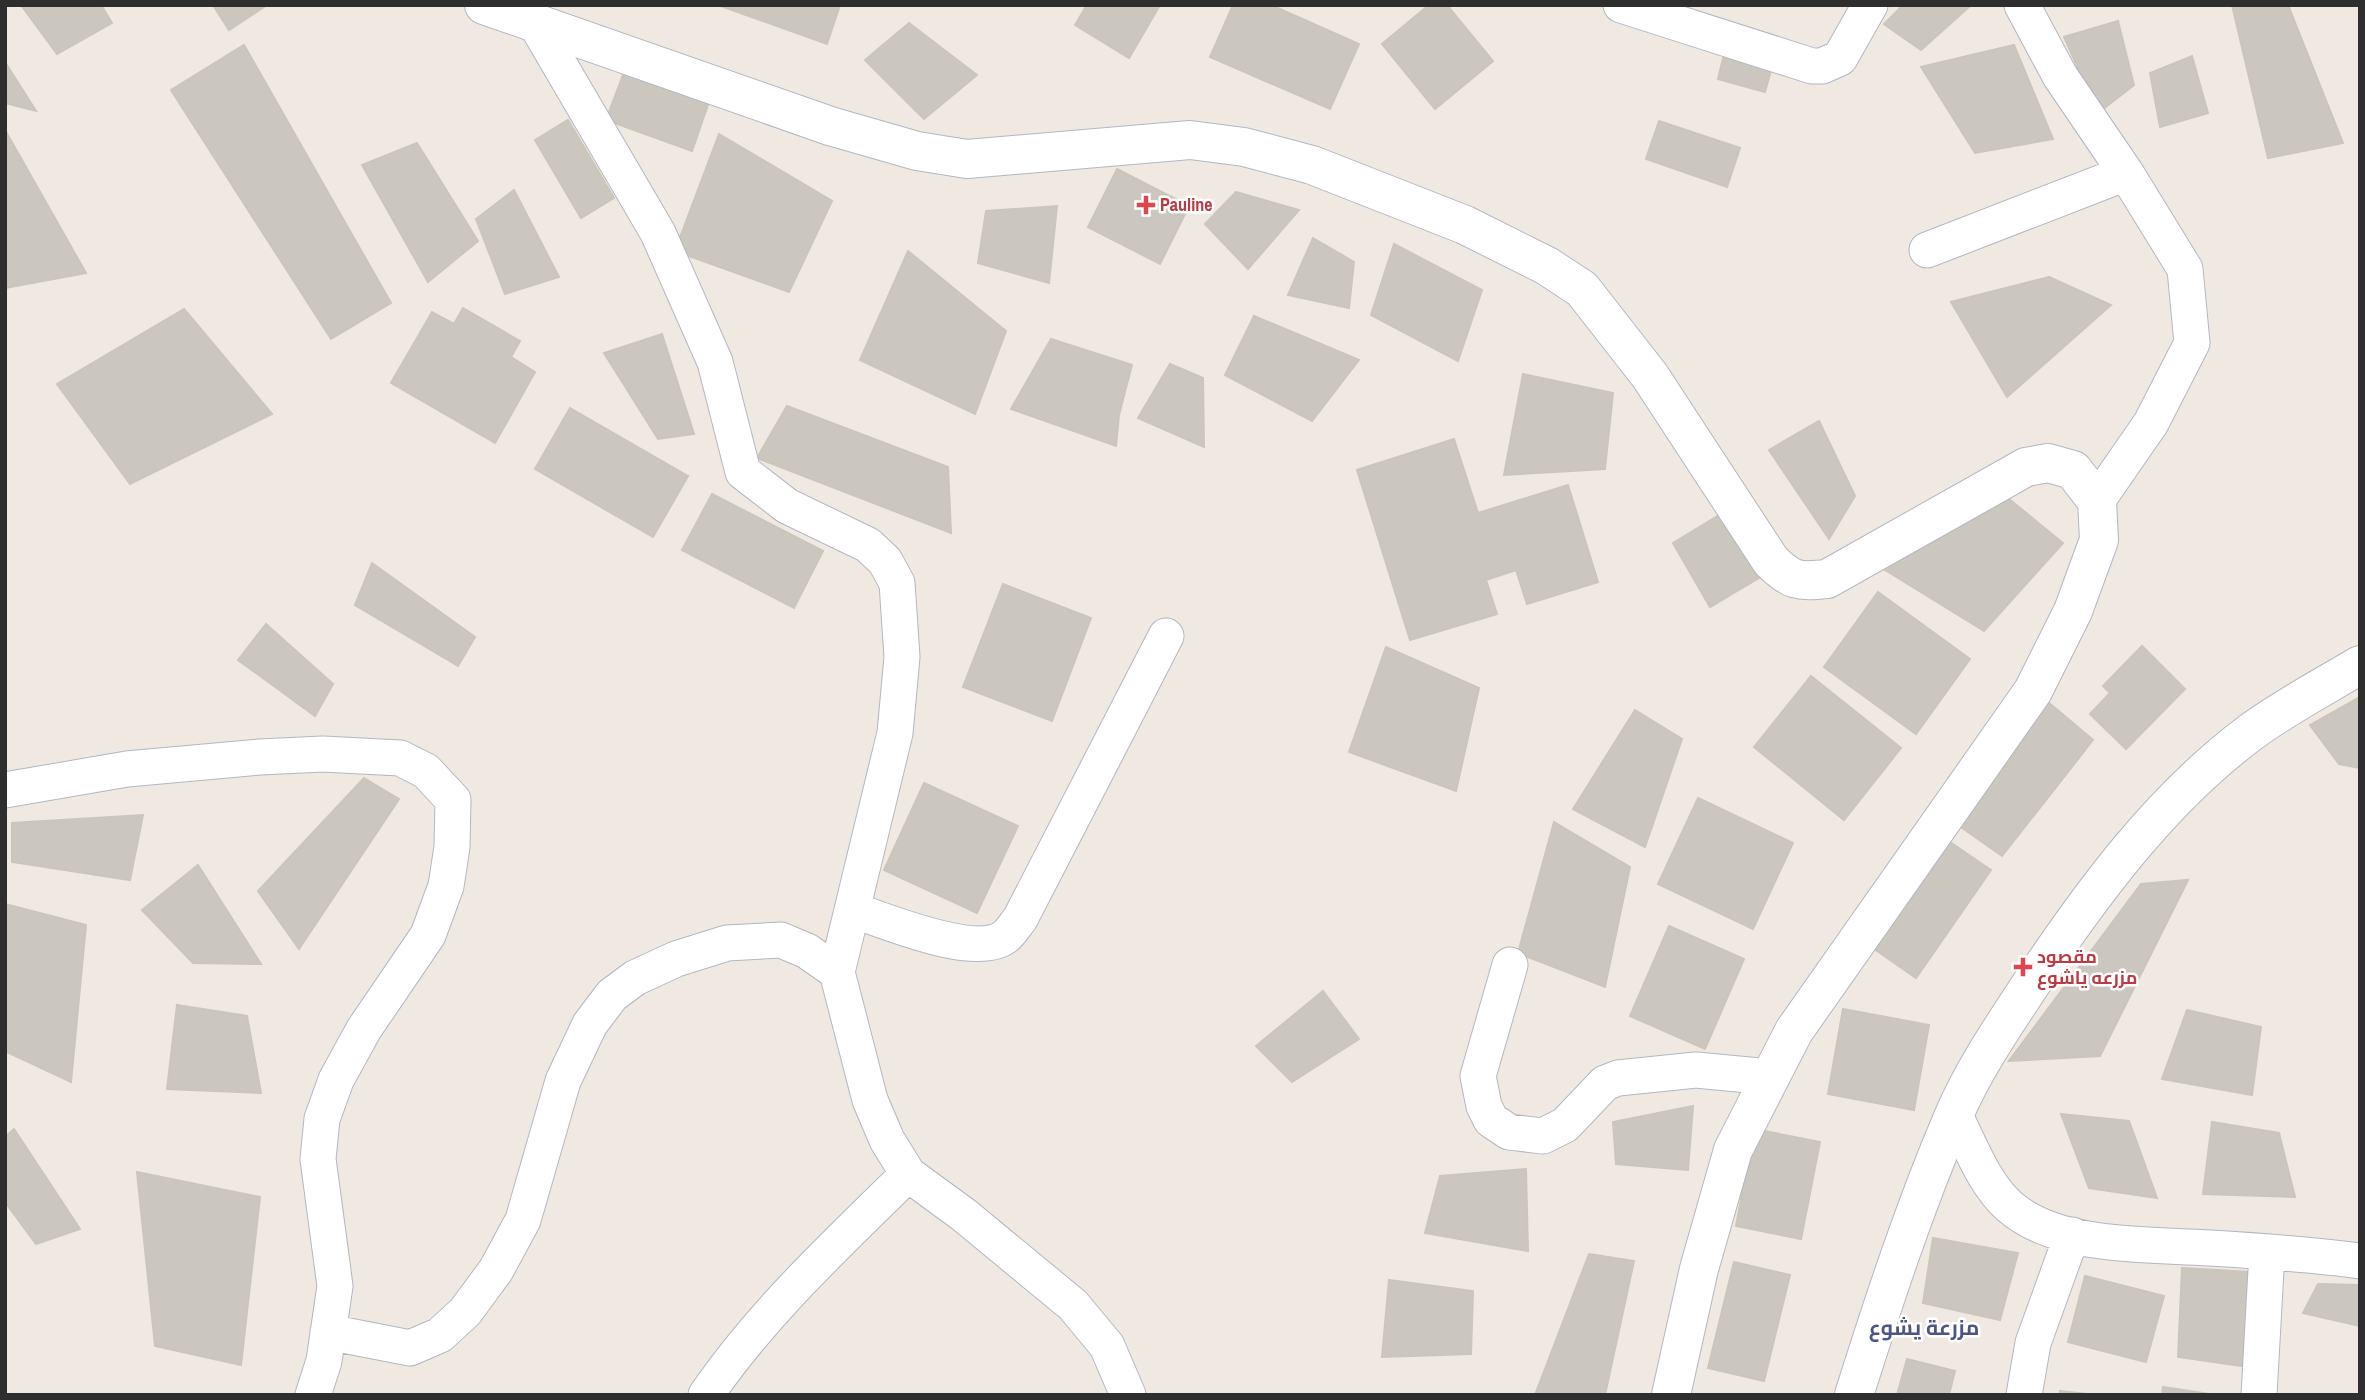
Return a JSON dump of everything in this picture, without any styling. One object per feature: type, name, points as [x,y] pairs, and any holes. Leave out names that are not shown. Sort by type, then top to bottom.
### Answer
[{"type":"street","points":[[484,5],[830,126],[917,151],[967,159],[1190,140],[1244,147],[1312,165],[1465,225],[1547,266],[1582,289],[1650,376],[1771,561],[1782,572],[1802,582],[1826,579],[2026,467],[2048,463],[2073,471],[2097,501],[2099,540],[2073,611],[2034,691],[1794,1031],[1770,1077],[1733,1150],[1699,1269],[1671,1395]]},
{"type":"street","points":[[1621,5],[1812,66],[1822,66],[1840,58],[1870,5]]},
{"type":"street","points":[[2022,5],[2060,76],[2126,173],[2185,269],[2192,343],[2151,423],[2097,501]]},
{"type":"street","points":[[534,21],[658,233],[715,362],[743,472],[787,506],[868,545],[886,561],[897,583],[902,657],[895,733],[837,972],[870,1100],[887,1140],[908,1174],[964,1215],[1073,1305],[1107,1346],[1128,1395]]},
{"type":"street","points":[[1927,250],[2126,173]]},
{"type":"street","points":[[853,910],[955,943],[987,944],[1005,937],[1020,919],[1166,636]]},
{"type":"street","points":[[1854,1395],[1891,1276],[1954,1114],[1983,1056],[2072,922],[2146,831],[2190,785],[2250,733],[2360,666]]},
{"type":"street","points":[[5,790],[127,769],[323,754],[400,758],[426,771],[453,800],[452,847],[446,886],[428,935],[364,1029],[336,1080],[322,1119],[318,1159],[335,1286],[324,1361],[313,1395]]},
{"type":"street","points":[[328,1332],[410,1348],[440,1335],[464,1312],[496,1270],[523,1220],[563,1082],[590,1024],[612,995],[635,978],[676,959],[727,943],[781,940],[807,951],[837,972]]},
{"type":"street","points":[[1510,965],[1478,1076],[1484,1106],[1490,1120],[1508,1132],[1543,1136],[1565,1125],[1605,1083],[1618,1077],[1696,1070],[1770,1077]]},
{"type":"street","points":[[1954,1114],[1991,1183],[2008,1205],[2041,1227],[2072,1235],[2124,1242],[2360,1261]]},
{"type":"street","points":[[706,1395],[735,1353],[800,1280],[908,1174]]},
{"type":"street","points":[[2024,1395],[2033,1343],[2072,1235]]},
{"type":"street","points":[[2259,1395],[2267,1252]]},
{"type":"building","points":[[21,5],[101,5],[112,23],[57,54]]},
{"type":"building","points":[[213,5],[267,5],[229,30]]},
{"type":"building","points":[[718,5],[840,5],[827,44]]},
{"type":"building","points":[[1087,5],[1160,5],[1129,58],[1075,25]]},
{"type":"building","points":[[1233,5],[1271,5],[1359,44],[1330,109],[1210,57]]},
{"type":"building","points":[[1429,5],[1447,5],[1493,61],[1435,109],[1382,44]]},
{"type":"building","points":[[1903,5],[1970,6],[1921,50],[1884,24]]},
{"type":"building","points":[[2232,5],[2288,5],[2343,143],[2268,158]]},
{"type":"building","points":[[2118,21],[2134,85],[2098,113],[2064,37]]},
{"type":"building","points":[[909,23],[977,75],[924,119],[865,60]]},
{"type":"building","points":[[244,45],[391,303],[331,339],[171,90]]},
{"type":"building","points":[[2014,45],[2053,139],[1975,153],[1921,67]]},
{"type":"building","points":[[1725,50],[1773,63],[1765,92],[1718,79]]},
{"type":"building","points":[[2192,56],[2208,113],[2160,127],[2150,73]]},
{"type":"building","points":[[5,62],[36,111],[5,103]]},
{"type":"building","points":[[626,67],[710,99],[692,151],[606,120]]},
{"type":"building","points":[[568,120],[614,198],[581,218],[535,140]]},
{"type":"building","points":[[1659,121],[1740,148],[1727,187],[1646,159]]},
{"type":"building","points":[[5,130],[86,273],[5,288]]},
{"type":"building","points":[[719,134],[832,201],[789,292],[675,251]]},
{"type":"building","points":[[417,143],[478,241],[428,282],[362,165]]},
{"type":"building","points":[[1117,169],[1189,206],[1160,264],[1088,227]]},
{"type":"building","points":[[514,190],[559,277],[505,294],[476,219]]},
{"type":"building","points":[[1236,192],[1299,210],[1248,269],[1205,224]]},
{"type":"building","points":[[1057,206],[1049,283],[978,263],[986,211]]},
{"type":"building","points":[[1313,238],[1354,262],[1349,308],[1288,295]]},
{"type":"building","points":[[1394,244],[1482,290],[1458,361],[1371,315]]},
{"type":"building","points":[[908,251],[1006,331],[975,414],[860,360]]},
{"type":"building","points":[[2049,277],[2111,305],[2007,397],[1951,302]]},
{"type":"building","points":[[463,308],[520,341],[511,357],[535,372],[495,443],[391,383],[432,312],[454,324]]},
{"type":"building","points":[[184,309],[272,414],[130,484],[57,384]]},
{"type":"building","points":[[1254,316],[1359,360],[1312,421],[1225,375]]},
{"type":"building","points":[[662,334],[694,434],[658,439],[604,353]]},
{"type":"building","points":[[1051,339],[1132,365],[1119,415],[1116,446],[1011,409]]},
{"type":"building","points":[[1170,364],[1203,378],[1204,447],[1138,418]]},
{"type":"building","points":[[1523,374],[1613,393],[1605,469],[1504,475]]},
{"type":"building","points":[[787,406],[948,467],[951,533],[757,458]]},
{"type":"building","points":[[570,408],[688,476],[653,537],[535,469]]},
{"type":"building","points":[[1819,421],[1855,496],[1829,539],[1769,450]]},
{"type":"building","points":[[1454,439],[1478,513],[1568,485],[1598,582],[1527,604],[1516,570],[1486,580],[1497,614],[1410,640],[1357,470]]},
{"type":"building","points":[[712,494],[823,551],[794,608],[682,550]]},
{"type":"building","points":[[2003,494],[2063,543],[1984,631],[1882,568]]},
{"type":"building","points":[[1721,514],[1759,578],[1710,607],[1673,543]]},
{"type":"building","points":[[372,563],[475,637],[458,666],[355,605]]},
{"type":"building","points":[[1003,584],[1091,618],[1052,721],[963,687]]},
{"type":"building","points":[[1878,592],[1970,659],[1916,734],[1824,667]]},
{"type":"building","points":[[266,624],[333,684],[315,716],[238,660]]},
{"type":"building","points":[[2142,646],[2185,689],[2126,749],[2090,714],[2110,693],[2103,686]]},
{"type":"building","points":[[1386,647],[1479,688],[1456,791],[1349,752]]},
{"type":"building","points":[[1811,676],[1901,748],[1844,820],[1754,747]]},
{"type":"building","points":[[2360,697],[2360,768],[2339,764],[2310,725]]},
{"type":"building","points":[[2048,702],[2093,740],[2002,856],[1958,825]]},
{"type":"building","points":[[1635,710],[1682,739],[1645,847],[1573,809]]},
{"type":"building","points":[[364,778],[399,799],[299,949],[258,891]]},
{"type":"building","points":[[924,783],[1018,826],[977,913],[884,870]]},
{"type":"building","points":[[1698,798],[1793,843],[1753,929],[1658,884]]},
{"type":"building","points":[[143,815],[130,880],[12,862],[12,823]]},
{"type":"building","points":[[1554,822],[1630,867],[1605,987],[1518,953]]},
{"type":"building","points":[[1947,840],[1991,870],[1916,978],[1873,948]]},
{"type":"building","points":[[198,865],[261,964],[193,963],[142,910]]},
{"type":"building","points":[[2188,880],[2100,1056],[2009,1061],[2141,884]]},
{"type":"building","points":[[5,904],[86,925],[71,1082],[5,1051]]},
{"type":"building","points":[[1669,926],[1744,959],[1705,1049],[1630,1016]]},
{"type":"building","points":[[1323,991],[1359,1039],[1292,1082],[1256,1046]]},
{"type":"building","points":[[177,1005],[247,1016],[261,1093],[167,1089]]},
{"type":"building","points":[[1843,1009],[1929,1025],[1914,1110],[1828,1094]]},
{"type":"building","points":[[2187,1010],[2261,1027],[2252,1095],[2162,1079]]},
{"type":"building","points":[[1693,1106],[1688,1170],[1616,1164],[1613,1122]]},
{"type":"building","points":[[2061,1114],[2129,1121],[2157,1198],[2089,1188]]},
{"type":"building","points":[[2212,1122],[2279,1133],[2295,1197],[2203,1194]]},
{"type":"building","points":[[14,1129],[80,1229],[36,1244],[5,1202],[5,1137]]},
{"type":"building","points":[[1754,1129],[1820,1142],[1801,1239],[1736,1226]]},
{"type":"building","points":[[1526,1169],[1528,1251],[1425,1233],[1440,1176]]},
{"type":"building","points":[[137,1172],[260,1197],[241,1365],[155,1346]]},
{"type":"building","points":[[1933,1238],[2018,1253],[2000,1320],[1923,1303]]},
{"type":"building","points":[[1589,1254],[1634,1261],[1605,1395],[1535,1395]]},
{"type":"building","points":[[1734,1262],[1790,1275],[1764,1381],[1708,1368]]},
{"type":"building","points":[[2182,1268],[2251,1272],[2242,1366],[2178,1357]]},
{"type":"building","points":[[2085,1276],[2164,1296],[2146,1362],[2068,1342]]},
{"type":"building","points":[[1389,1280],[1473,1291],[1471,1354],[1382,1357]]},
{"type":"building","points":[[2318,1284],[2360,1285],[2360,1326],[2303,1313]]},
{"type":"building","points":[[1907,1359],[1955,1371],[1949,1395],[1897,1395]]},
{"type":"building","points":[[2163,1387],[2216,1395],[2162,1395]]},
{"type":"building","points":[[2060,1391],[2097,1395],[2060,1395]]},
{"type":"place","name":"Pauline","points":[[1146,205]]},
{"type":"place","name":"مقصود مزرعه ياشوع","points":[[2023,967]]},
{"type":"district","name":"مزرعة يشوع","points":[[1924,1328]]}]
